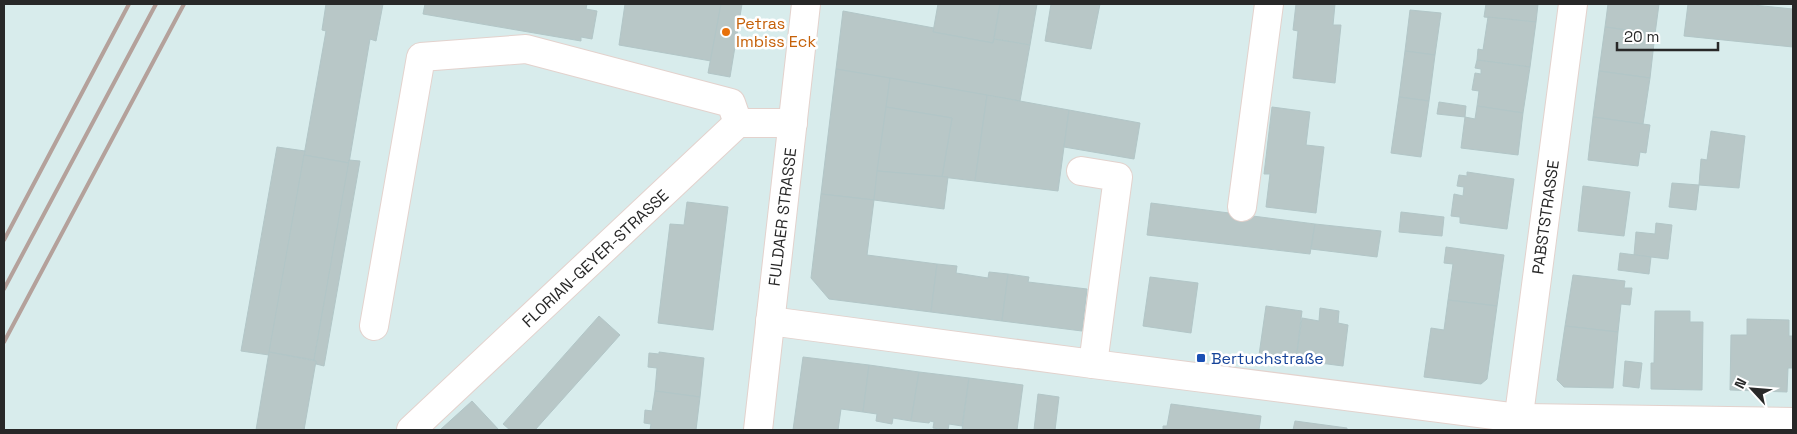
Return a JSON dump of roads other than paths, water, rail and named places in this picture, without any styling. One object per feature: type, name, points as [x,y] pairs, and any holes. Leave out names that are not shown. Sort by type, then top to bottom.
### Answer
[{"type":"street","name":"FULDAER STRASSE","points":[[758,430],[806,4]]},
{"type":"street","points":[[1242,207],[1269,4]]},
{"type":"street","name":"PABSTSTRASSE","points":[[1517,424],[1573,4]]},
{"type":"street","points":[[374,326],[422,57],[526,49],[731,103],[738,123],[793,123]]},
{"type":"street","name":"FLORIAN-GEYER-STRASSE","points":[[411,430],[738,123]]},
{"type":"street","points":[[1080,171],[1118,177],[1093,364]]},
{"type":"street","points":[[770,322],[1093,364],[1517,424],[1793,422]]},
{"type":"railway","points":[[4,240],[129,4]]},
{"type":"railway","points":[[4,289],[156,4]]},
{"type":"railway","points":[[4,342],[184,4]]},
{"type":"place","name":"Petras Imbiss Eck","points":[[726,32]]},
{"type":"place","name":"Bertuchstraße","points":[[1201,358]]}]
